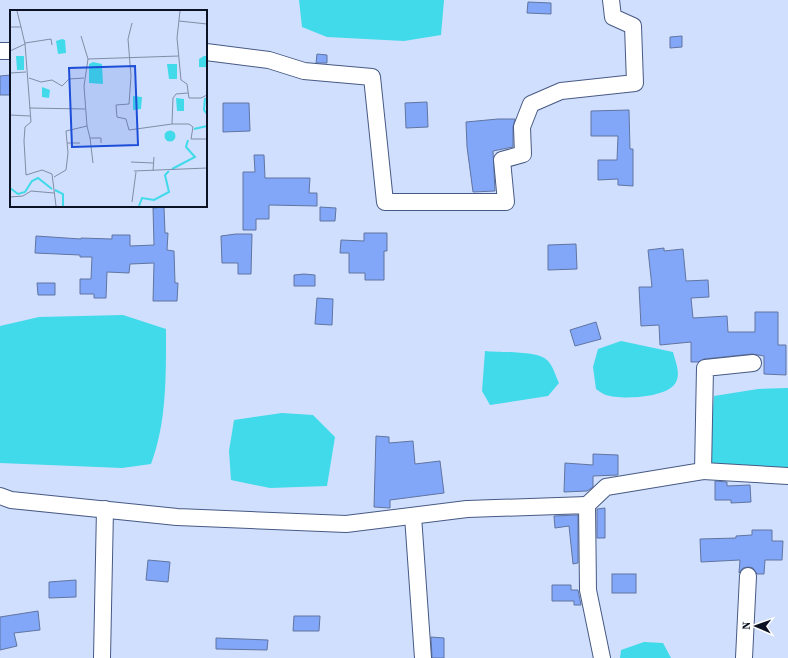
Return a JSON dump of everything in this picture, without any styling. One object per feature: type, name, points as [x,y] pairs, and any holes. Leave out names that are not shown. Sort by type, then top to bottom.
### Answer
[{"type":"street","points":[[207,52],[269,60],[304,71],[372,77],[385,202],[506,202],[502,160],[523,154],[522,127],[531,104],[561,91],[635,83],[633,26],[613,16],[611,0]]},
{"type":"street","points":[[0,52],[10,51]]},
{"type":"street","points":[[703,472],[705,368],[753,363]]},
{"type":"street","points":[[0,496],[11,500],[177,517],[346,524],[467,509],[587,505],[606,487],[703,472],[788,476]]},
{"type":"street","points":[[587,505],[588,590],[602,658]]},
{"type":"street","points":[[102,658],[105,509]]},
{"type":"street","points":[[413,516],[423,658]]},
{"type":"street","points":[[744,658],[748,576]]},
{"type":"water","points":[[299,0],[444,0],[441,35],[404,41],[327,37],[302,27]]},
{"type":"water","points":[[123,315],[166,329],[163,415],[151,464],[122,468],[0,463],[0,326],[39,317]]},
{"type":"water","points":[[621,341],[673,352],[678,375],[676,382],[672,387],[655,394],[633,397],[613,397],[596,389],[593,367],[598,349]]},
{"type":"water","points":[[485,351],[519,353],[543,357],[548,361],[559,383],[548,396],[490,405],[482,391]]},
{"type":"water","points":[[788,388],[788,469],[714,467],[709,457],[714,396],[758,389]]},
{"type":"water","points":[[282,413],[313,415],[335,437],[327,486],[270,488],[231,480],[229,451],[234,420]]},
{"type":"water","points":[[644,642],[663,643],[671,658],[620,658],[621,650]]},
{"type":"building","points":[[528,2],[551,3],[551,14],[527,13]]},
{"type":"building","points":[[682,36],[682,47],[670,48],[670,37]]},
{"type":"building","points":[[317,54],[327,55],[327,63],[316,63]]},
{"type":"building","points":[[10,75],[10,95],[0,95],[0,76]]},
{"type":"building","points":[[427,102],[428,127],[406,128],[405,103]]},
{"type":"building","points":[[223,103],[249,103],[250,131],[223,132]]},
{"type":"building","points":[[629,110],[630,149],[633,149],[633,186],[618,185],[618,179],[598,180],[598,160],[617,160],[618,136],[591,136],[591,111]]},
{"type":"building","points":[[515,119],[513,127],[513,147],[493,151],[495,191],[473,192],[467,147],[466,122]]},
{"type":"building","points":[[254,155],[264,155],[265,178],[310,178],[309,193],[317,193],[317,206],[269,205],[269,219],[256,219],[256,230],[243,230],[243,172],[255,172]]},
{"type":"building","points":[[164,207],[165,233],[168,233],[167,250],[174,251],[175,283],[178,283],[177,301],[153,301],[154,263],[130,264],[129,273],[107,272],[106,298],[94,298],[94,294],[80,294],[80,279],[91,279],[92,257],[35,253],[36,236],[81,239],[112,239],[112,235],[130,235],[130,246],[154,245],[153,208]]},
{"type":"building","points":[[320,207],[336,208],[335,221],[320,221]]},
{"type":"building","points":[[364,233],[387,233],[387,251],[384,251],[384,280],[365,280],[365,273],[349,273],[349,253],[340,253],[341,240],[364,241]]},
{"type":"building","points":[[252,234],[251,274],[238,274],[238,263],[222,263],[221,236]]},
{"type":"building","points":[[576,244],[577,269],[548,270],[548,245]]},
{"type":"building","points":[[664,248],[664,251],[683,249],[686,281],[708,280],[709,297],[691,298],[693,318],[727,316],[728,332],[755,332],[755,312],[778,312],[778,345],[786,345],[786,375],[764,374],[764,356],[752,354],[704,359],[698,362],[691,362],[691,342],[660,345],[659,325],[641,326],[639,287],[652,287],[648,250]]},
{"type":"building","points":[[294,275],[315,275],[315,286],[294,286]]},
{"type":"building","points":[[37,283],[55,283],[55,295],[38,295]]},
{"type":"building","points":[[317,298],[333,299],[332,325],[315,324]]},
{"type":"building","points":[[596,322],[601,339],[575,346],[570,330]]},
{"type":"building","points":[[376,436],[389,437],[389,443],[413,441],[415,464],[440,461],[444,493],[390,500],[390,508],[374,507]]},
{"type":"building","points":[[593,454],[618,455],[618,475],[593,476],[593,487],[587,491],[564,492],[565,463],[593,465]]},
{"type":"building","points":[[715,481],[727,482],[727,486],[750,485],[751,502],[731,503],[731,500],[715,500]]},
{"type":"building","points":[[605,508],[605,538],[597,538],[597,509]]},
{"type":"building","points":[[578,515],[578,563],[573,564],[569,526],[555,528],[554,516]]},
{"type":"building","points":[[752,530],[772,530],[772,541],[783,541],[782,560],[765,560],[764,574],[757,574],[753,568],[749,567],[743,568],[739,573],[740,560],[701,562],[700,539],[736,538],[736,536],[752,535]]},
{"type":"building","points":[[148,560],[170,562],[168,582],[146,580]]},
{"type":"building","points":[[612,574],[636,574],[636,593],[612,593]]},
{"type":"building","points":[[76,580],[76,597],[49,598],[49,582]]},
{"type":"building","points":[[552,585],[571,585],[571,590],[578,590],[581,605],[574,605],[574,601],[552,601]]},
{"type":"building","points":[[38,611],[40,630],[14,633],[17,646],[0,650],[0,617]]},
{"type":"building","points":[[294,616],[320,616],[319,631],[293,631]]},
{"type":"building","points":[[431,637],[444,638],[444,658],[432,658]]},
{"type":"building","points":[[216,638],[268,640],[267,650],[216,649]]}]
